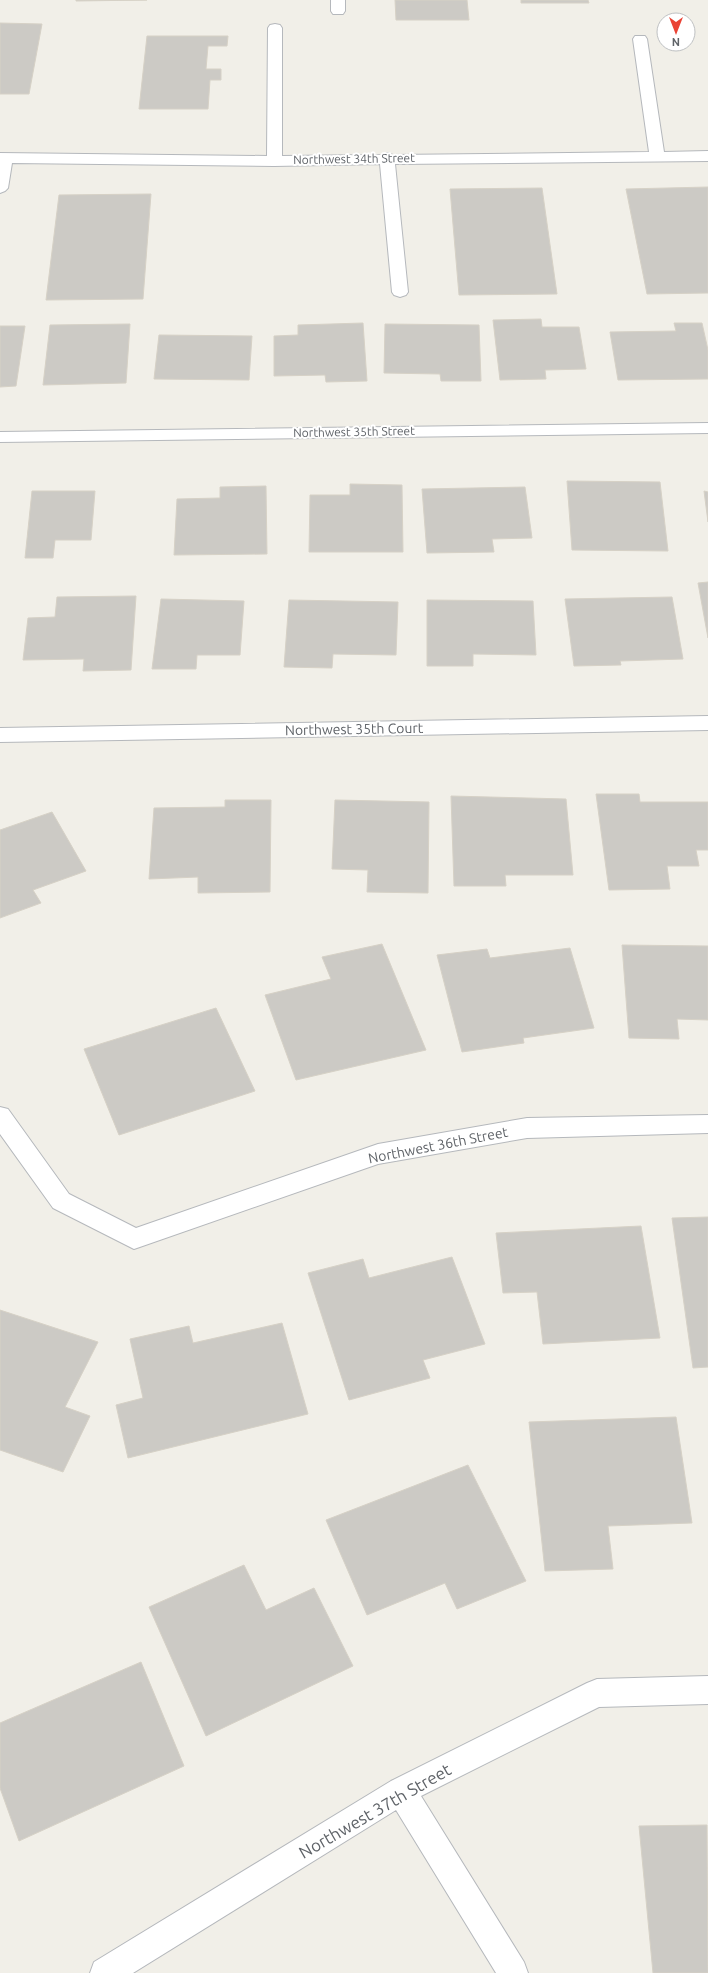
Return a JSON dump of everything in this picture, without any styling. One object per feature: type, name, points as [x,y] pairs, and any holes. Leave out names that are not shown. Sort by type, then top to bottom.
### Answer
[{"type":"street","points":[[274,161],[275,28]]},
{"type":"street","points":[[640,39],[657,156]]},
{"type":"street","name":"Northwest 34th Street","points":[[2,158],[274,161],[388,158],[708,156]]},
{"type":"street","points":[[0,188],[2,158]]},
{"type":"street","points":[[388,158],[400,292]]},
{"type":"street","name":"Northwest 35th Street","points":[[0,437],[708,428]]},
{"type":"street","name":"Northwest 35th Court","points":[[0,734],[708,724]]},
{"type":"street","name":"Northwest 36th Street","points":[[0,1116],[61,1201],[134,1239],[378,1154],[527,1128],[708,1124]]},
{"type":"street","name":"Northwest 37th Street","points":[[105,1973],[402,1791],[597,1693],[708,1690]]},
{"type":"street","points":[[402,1791],[514,1973]]},
{"type":"building","points":[[76,0],[147,0],[76,1]]},
{"type":"building","points":[[395,0],[467,0],[469,20],[396,20]]},
{"type":"building","points":[[521,0],[588,0],[589,3],[521,3]]},
{"type":"building","points":[[0,23],[42,24],[29,94],[0,94]]},
{"type":"building","points":[[147,36],[228,36],[227,46],[208,46],[206,69],[221,69],[221,80],[210,80],[208,109],[139,109]]},
{"type":"building","points":[[708,187],[708,293],[647,294],[626,189]]},
{"type":"building","points":[[542,188],[557,294],[459,295],[450,189]]},
{"type":"building","points":[[151,194],[143,299],[46,300],[59,195]]},
{"type":"building","points":[[541,319],[542,327],[579,327],[586,369],[545,370],[546,379],[500,380],[493,320]]},
{"type":"building","points":[[363,323],[367,381],[326,382],[325,375],[274,376],[274,336],[298,335],[298,325]]},
{"type":"building","points":[[674,323],[702,323],[708,350],[708,379],[618,380],[610,332],[676,331]]},
{"type":"building","points":[[130,324],[126,383],[43,385],[50,325]]},
{"type":"building","points":[[385,324],[479,325],[481,381],[441,381],[440,374],[384,373]]},
{"type":"building","points":[[0,326],[25,326],[16,386],[0,387]]},
{"type":"building","points":[[159,335],[252,336],[249,380],[154,379]]},
{"type":"building","points":[[567,481],[660,482],[668,551],[572,550]]},
{"type":"building","points":[[350,484],[402,485],[403,552],[309,552],[310,495],[350,495]]},
{"type":"building","points":[[266,486],[267,554],[174,555],[177,499],[220,498],[220,487]]},
{"type":"building","points":[[525,487],[532,538],[492,539],[494,552],[427,553],[422,489]]},
{"type":"building","points":[[32,491],[95,491],[91,540],[55,540],[53,558],[25,558]]},
{"type":"building","points":[[704,491],[708,492],[708,522]]},
{"type":"building","points":[[708,582],[708,638],[698,583]]},
{"type":"building","points":[[136,596],[131,670],[83,671],[84,659],[23,660],[28,618],[55,617],[57,597]]},
{"type":"building","points":[[672,597],[683,659],[620,661],[621,665],[574,666],[565,599]]},
{"type":"building","points":[[161,599],[244,601],[240,655],[197,655],[196,669],[152,669]]},
{"type":"building","points":[[289,600],[398,602],[396,655],[333,654],[332,668],[284,667]]},
{"type":"building","points":[[427,600],[533,601],[536,655],[473,654],[473,666],[427,666]]},
{"type":"building","points":[[596,794],[639,794],[640,802],[708,802],[708,850],[696,850],[699,866],[667,866],[670,889],[609,890]]},
{"type":"building","points":[[451,796],[566,799],[573,875],[505,875],[506,886],[454,886]]},
{"type":"building","points":[[225,800],[271,800],[270,892],[198,893],[198,877],[149,879],[154,808],[225,807]]},
{"type":"building","points":[[335,800],[429,802],[428,893],[367,892],[368,870],[332,869]]},
{"type":"building","points":[[52,812],[86,871],[33,890],[41,903],[0,918],[0,830]]},
{"type":"building","points":[[382,944],[426,1050],[296,1080],[265,995],[331,979],[322,957]]},
{"type":"building","points":[[622,945],[708,946],[708,1020],[677,1019],[679,1039],[629,1038]]},
{"type":"building","points":[[570,948],[594,1028],[523,1038],[524,1043],[462,1052],[437,955],[487,949],[490,958]]},
{"type":"building","points":[[216,1008],[255,1091],[119,1135],[84,1049]]},
{"type":"building","points":[[708,1217],[708,1367],[693,1368],[672,1218]]},
{"type":"building","points":[[641,1226],[660,1338],[543,1344],[537,1292],[503,1293],[496,1233]]},
{"type":"building","points":[[452,1257],[485,1344],[423,1360],[430,1378],[349,1400],[308,1273],[363,1259],[369,1278]]},
{"type":"building","points":[[0,1310],[98,1342],[65,1407],[90,1416],[63,1472],[0,1450]]},
{"type":"building","points":[[282,1323],[308,1414],[128,1458],[116,1405],[143,1398],[130,1339],[189,1326],[193,1343]]},
{"type":"building","points":[[676,1417],[692,1523],[608,1526],[613,1569],[545,1571],[529,1422]]},
{"type":"building","points":[[468,1465],[526,1581],[457,1609],[445,1583],[367,1615],[326,1520]]},
{"type":"building","points":[[244,1565],[266,1610],[314,1588],[353,1666],[206,1736],[149,1607]]},
{"type":"building","points":[[141,1662],[184,1766],[19,1841],[0,1788],[0,1723]]},
{"type":"building","points":[[707,1825],[708,1973],[653,1973],[639,1826]]}]
